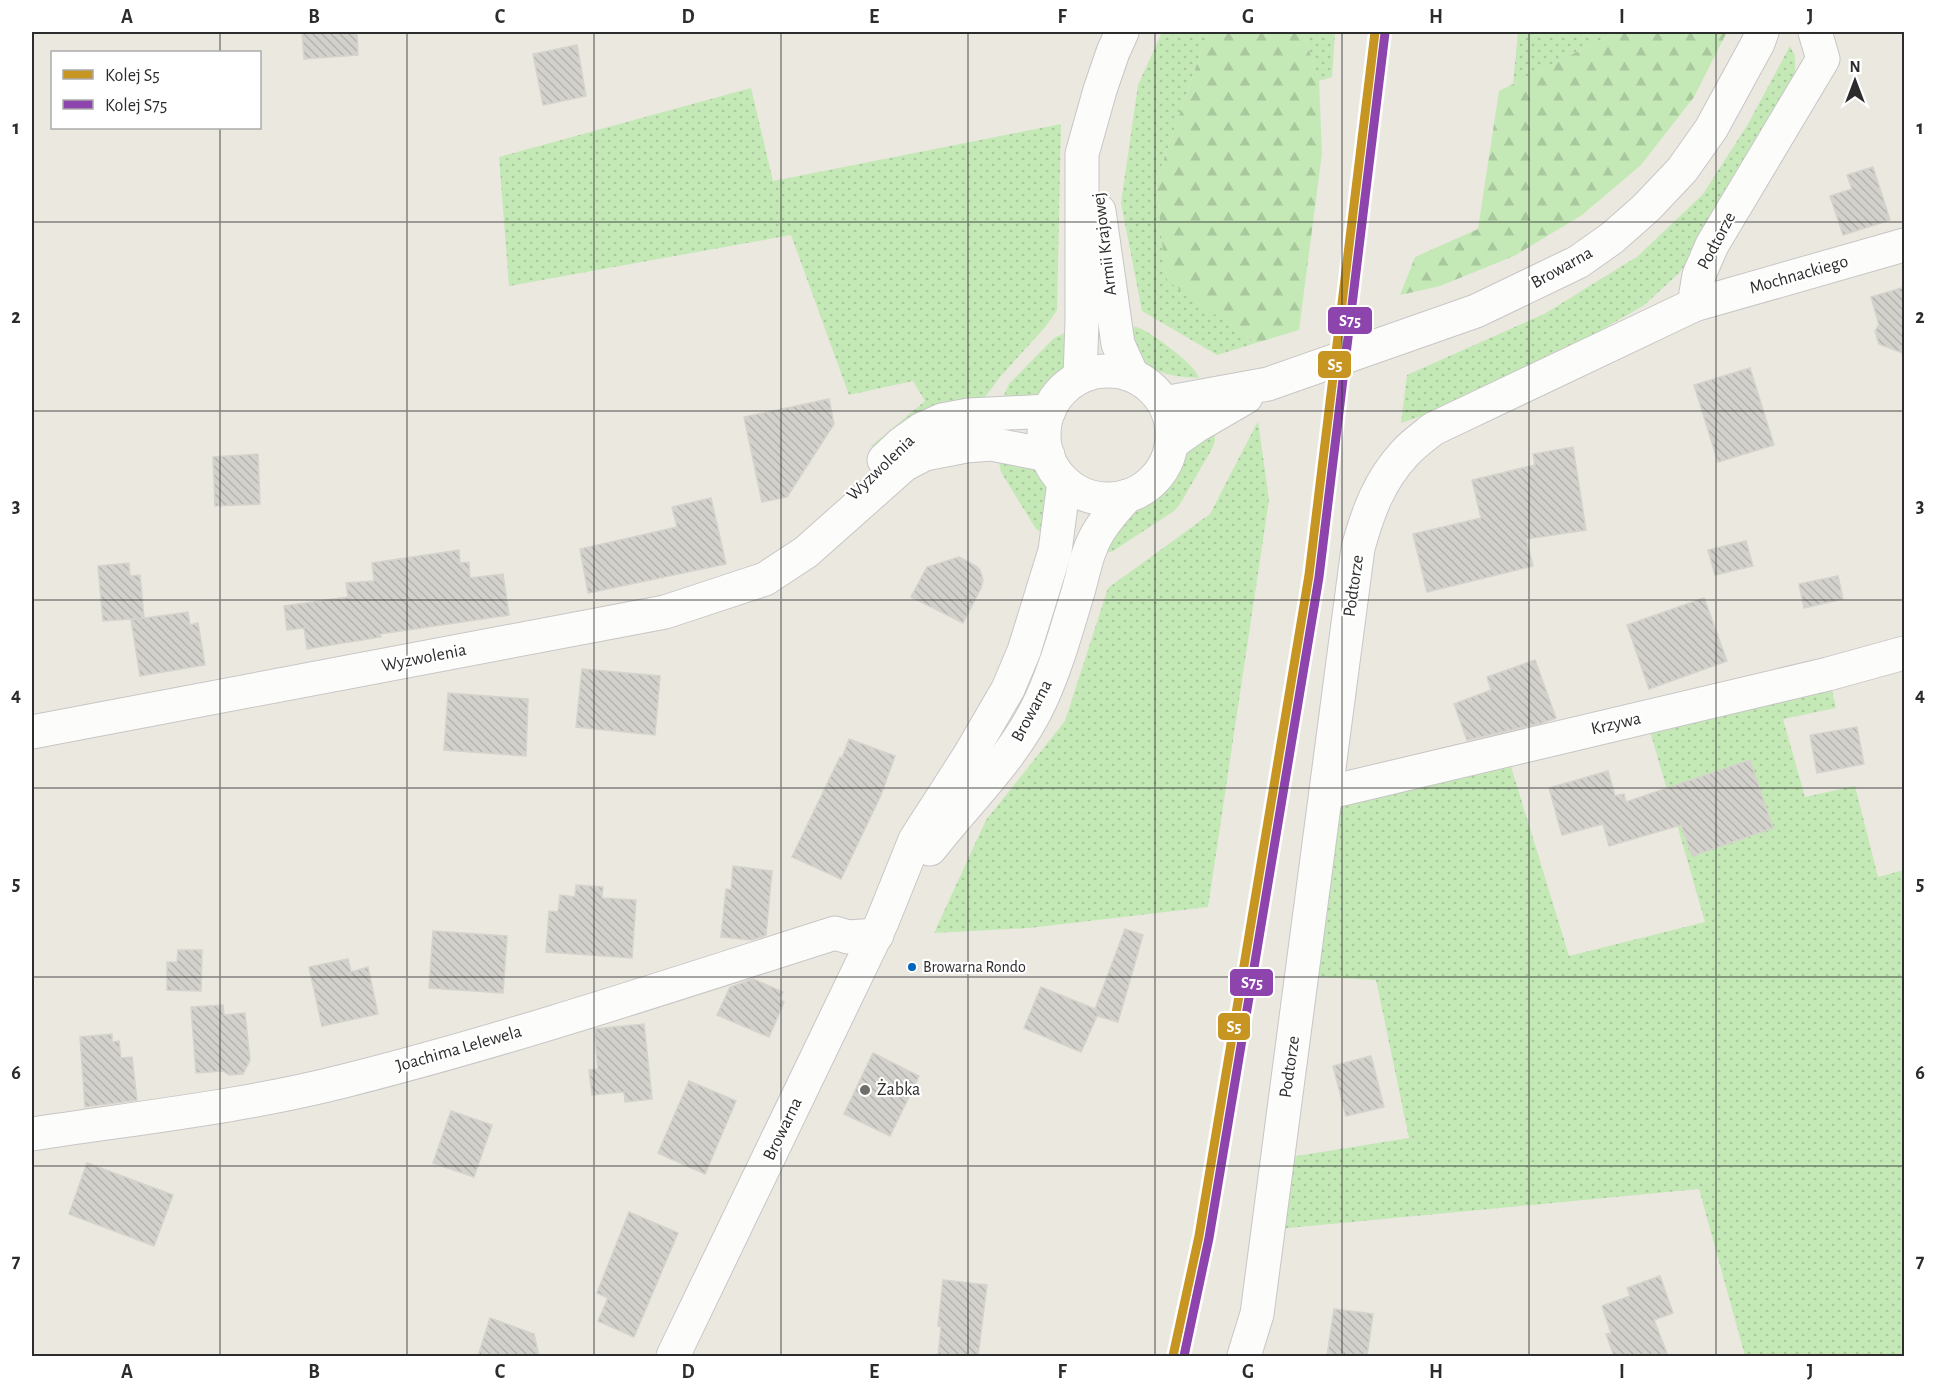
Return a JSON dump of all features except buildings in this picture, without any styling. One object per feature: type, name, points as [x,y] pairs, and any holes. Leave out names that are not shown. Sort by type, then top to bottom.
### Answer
[{"type":"street","name":"Armii Krajowej","points":[[1080,377],[1082,154],[1113,52],[1122,32]]},
{"type":"street","name":"Browarna","points":[[1164,403],[1268,384],[1476,311],[1578,262],[1612,238],[1646,208],[1682,170],[1711,129],[1762,32]]},
{"type":"street","name":"Podtorze","points":[[1244,1356],[1257,1314],[1358,548],[1367,513],[1384,479],[1405,453],[1432,429],[1694,305],[1699,275],[1712,245],[1823,59],[1815,32]]},
{"type":"street","name":"Armii Krajowej","points":[[1096,110],[1098,206],[1102,244],[1118,344],[1132,375]]},
{"type":"street","name":"Mochnackiego","points":[[1694,305],[1905,245]]},
{"type":"street","points":[[1103,370],[1132,375],[1156,391],[1172,422],[1172,443],[1167,460],[1158,476],[1144,488],[1128,496],[1111,499],[1094,497],[1078,491],[1056,469],[1044,434],[1049,411],[1061,391],[1080,377],[1103,370]]},
{"type":"street","name":"Browarna","points":[[1172,443],[1196,426],[1268,384]]},
{"type":"street","name":"Wyzwolenia","points":[[806,552],[859,484],[901,444],[922,429],[942,420],[969,415],[1049,411]]},
{"type":"street","name":"Wyzwolenia","points":[[32,732],[665,612],[765,579],[806,552],[904,465],[925,454],[991,444],[1056,469]]},
{"type":"street","name":"Browarna","points":[[673,1356],[877,935],[915,840],[969,756],[1008,689],[1024,651],[1055,551],[1056,469]]},
{"type":"street","name":"Browarna","points":[[891,901],[944,831],[995,773],[1040,702],[1060,655],[1086,558],[1098,533],[1111,514],[1128,496]]},
{"type":"street","name":"Krzywa","points":[[1326,793],[1828,674],[1905,653]]},
{"type":"street","name":"Joachima Lelewela","points":[[32,1134],[236,1103],[342,1081],[494,1039],[835,933],[848,937],[877,935]]},
{"type":"green space","points":[[1162,32],[1208,32],[1156,182],[1166,279],[1256,343],[1217,355],[1142,311],[1121,203],[1138,85]]},
{"type":"green space","points":[[1208,32],[1303,32],[1319,81],[1322,153],[1299,330],[1256,343],[1166,280],[1156,182]]},
{"type":"green space","points":[[1303,32],[1335,32],[1332,77],[1319,81]]},
{"type":"green space","points":[[1518,32],[1617,32],[1513,84]]},
{"type":"green space","points":[[1617,32],[1727,32],[1694,97],[1641,165],[1582,215],[1514,256],[1440,286],[1400,295],[1415,257],[1478,229],[1499,91]]},
{"type":"green space","points":[[1790,46],[1795,56],[1795,74],[1700,247],[1678,274],[1643,306],[1599,331],[1437,411],[1401,423],[1407,375],[1546,313],[1638,256],[1703,194],[1748,124]]},
{"type":"green space","points":[[751,88],[773,181],[1061,124],[1057,310],[983,400],[893,440],[870,447],[925,401],[913,381],[849,395],[791,235],[509,286],[499,157]]},
{"type":"green space","points":[[1128,326],[1142,329],[1165,344],[1183,358],[1199,378],[1173,375],[1150,366],[1136,350]]},
{"type":"green space","points":[[1071,330],[1069,361],[1059,377],[1037,397],[1003,405],[1009,384],[1054,338]]},
{"type":"green space","points":[[1258,421],[1269,500],[1208,907],[1029,928],[934,933],[986,820],[1065,721],[1108,588],[1210,514]]},
{"type":"green space","points":[[1214,430],[1213,447],[1174,511],[1113,551],[1106,553],[1107,538],[1128,516],[1163,495],[1172,484],[1186,454],[1194,444]]},
{"type":"green space","points":[[999,462],[1034,469],[1043,480],[1050,494],[1045,535],[1036,529],[1001,472]]},
{"type":"green space","points":[[1828,674],[1836,708],[1783,719],[1805,797],[1855,786],[1878,877],[1904,870],[1904,1356],[1745,1356],[1699,1189],[1268,1230],[1278,1159],[1409,1138],[1376,980],[1302,976],[1326,793],[1506,750],[1569,956],[1705,922],[1646,717]]},
{"type":"rail line","name":"S5","points":[[1173,1356],[1199,1236],[1309,575],[1375,32]]},
{"type":"rail line","name":"S75","points":[[1184,1356],[1209,1238],[1319,577],[1385,33]]},
{"type":"place","name":"Browarna Rondo","points":[[912,967]]},
{"type":"place","name":"Żabka","points":[[865,1090]]}]
